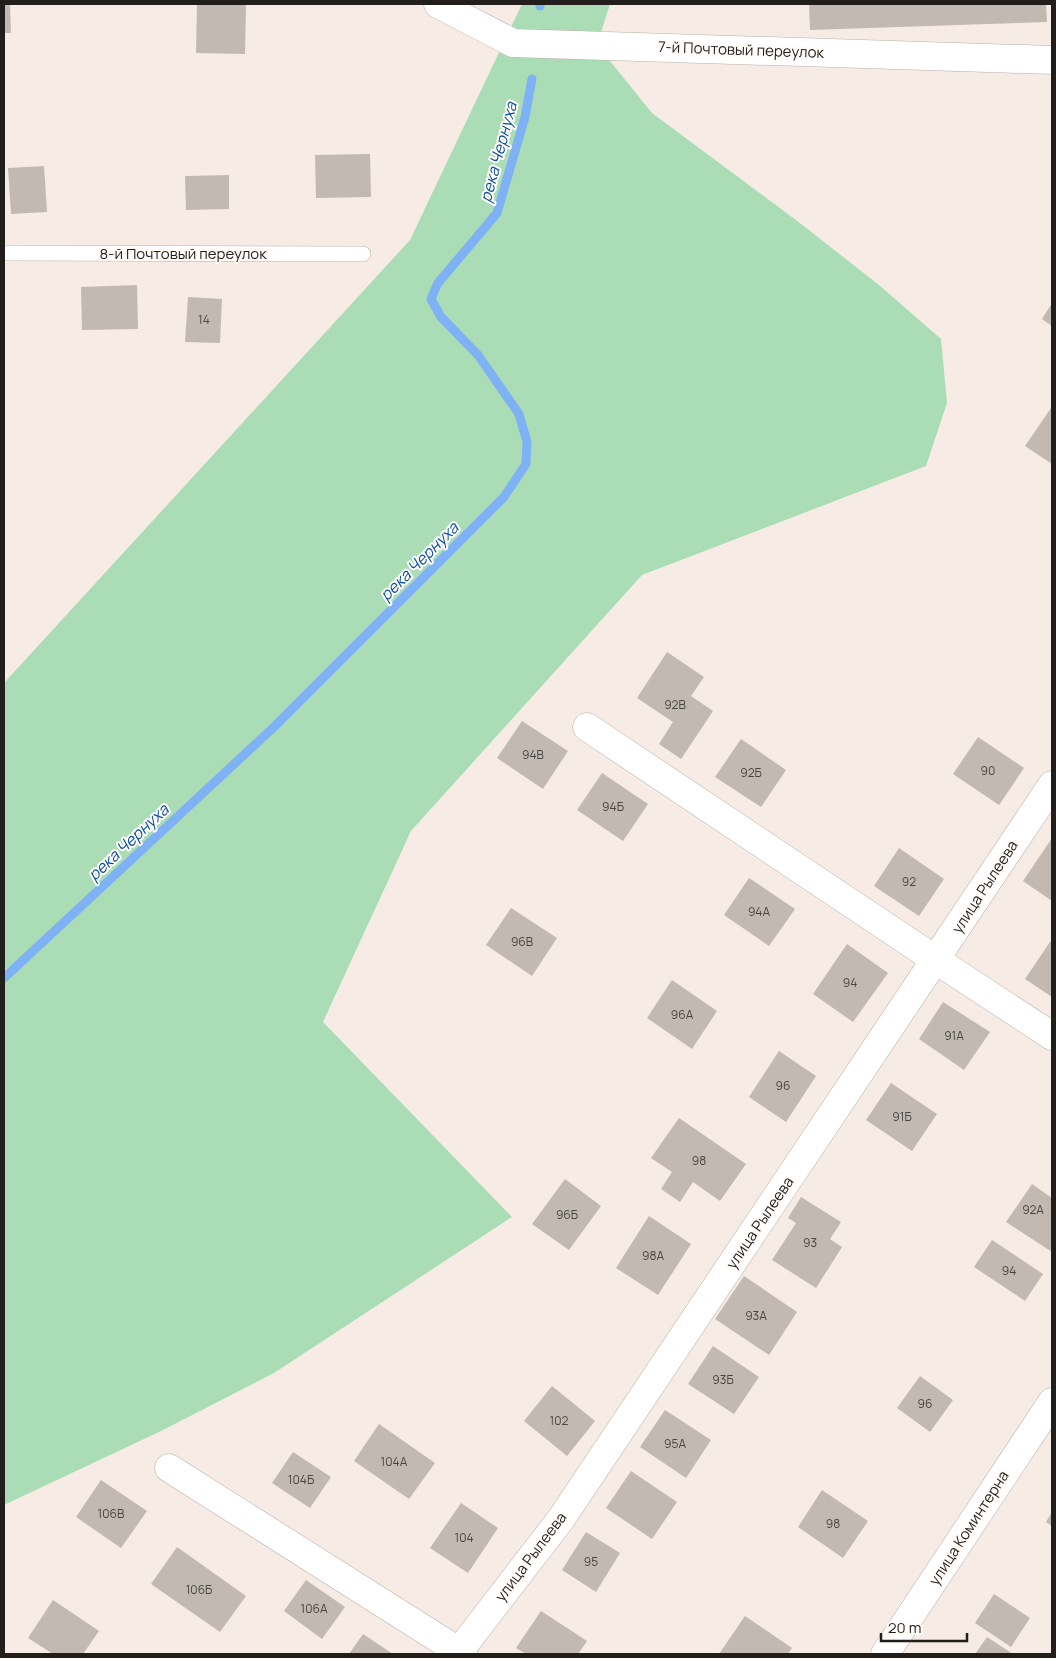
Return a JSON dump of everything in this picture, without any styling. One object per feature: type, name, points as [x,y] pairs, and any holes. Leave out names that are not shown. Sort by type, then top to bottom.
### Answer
[{"type":"street","name":"7-й Почтовый переулок","points":[[438,4],[513,43],[1052,60]]},
{"type":"street","points":[[587,726],[1052,1036]]},
{"type":"street","name":"улица Рылеева","points":[[460,1653],[561,1519],[1052,785]]},
{"type":"street","name":"улица Коминтерна","points":[[885,1654],[1052,1402]]},
{"type":"street","points":[[170,1468],[460,1653]]},
{"type":"lane","name":"8-й Почтовый переулок","points":[[4,253],[363,254]]},
{"type":"green space","points":[[522,4],[610,4],[597,45],[652,113],[796,220],[879,285],[941,339],[947,403],[926,466],[642,575],[411,831],[323,1022],[512,1217],[274,1373],[161,1431],[4,1505],[4,683],[410,240]]},
{"type":"building","points":[[4,4],[10,4],[11,33],[4,33]]},
{"type":"building","points":[[197,4],[246,4],[245,54],[196,53]]},
{"type":"building","points":[[809,4],[1046,4],[1047,22],[810,30]]},
{"type":"building","points":[[370,154],[371,197],[316,198],[315,155]]},
{"type":"building","points":[[44,166],[47,212],[11,214],[8,168]]},
{"type":"building","points":[[229,175],[229,209],[186,210],[185,176]]},
{"type":"building","points":[[137,285],[138,329],[82,330],[81,287]]},
{"type":"building","points":[[188,297],[222,299],[220,343],[185,342]]},
{"type":"building","points":[[1052,303],[1052,326],[1042,319]]},
{"type":"building","points":[[1052,409],[1052,464],[1025,446]]},
{"type":"building","points":[[667,652],[704,677],[691,696],[713,711],[681,759],[659,744],[673,722],[637,698]]},
{"type":"building","points":[[522,721],[568,751],[543,789],[497,758]]},
{"type":"building","points":[[978,737],[1024,768],[999,805],[953,774]]},
{"type":"building","points":[[741,739],[786,770],[761,807],[715,777]]},
{"type":"building","points":[[602,773],[648,804],[623,841],[577,810]]},
{"type":"building","points":[[1052,838],[1052,901],[1023,881]]},
{"type":"building","points":[[899,848],[944,879],[919,916],[874,886]]},
{"type":"building","points":[[749,878],[795,909],[769,946],[724,915]]},
{"type":"building","points":[[511,908],[557,938],[532,976],[486,945]]},
{"type":"building","points":[[1052,939],[1052,997],[1025,979]]},
{"type":"building","points":[[847,944],[888,973],[853,1022],[813,994]]},
{"type":"building","points":[[672,980],[717,1011],[692,1049],[647,1018]]},
{"type":"building","points":[[943,1002],[990,1032],[964,1070],[919,1039]]},
{"type":"building","points":[[779,1051],[816,1076],[786,1122],[749,1097]]},
{"type":"building","points":[[891,1083],[937,1114],[912,1151],[866,1120]]},
{"type":"building","points":[[679,1118],[746,1164],[720,1201],[693,1182],[680,1202],[661,1189],[672,1172],[651,1158]]},
{"type":"building","points":[[565,1179],[601,1206],[569,1250],[532,1224]]},
{"type":"building","points":[[1032,1184],[1052,1198],[1052,1252],[1006,1222]]},
{"type":"building","points":[[801,1197],[841,1222],[830,1239],[842,1247],[816,1288],[772,1260],[796,1223],[788,1218]]},
{"type":"building","points":[[649,1216],[691,1244],[658,1295],[616,1268]]},
{"type":"building","points":[[992,1240],[1043,1274],[1025,1301],[974,1267]]},
{"type":"building","points":[[744,1276],[797,1312],[769,1355],[715,1319]]},
{"type":"building","points":[[713,1346],[759,1377],[734,1414],[688,1384]]},
{"type":"building","points":[[920,1376],[953,1400],[930,1432],[897,1408]]},
{"type":"building","points":[[552,1386],[595,1421],[567,1456],[524,1421]]},
{"type":"building","points":[[665,1410],[711,1440],[686,1478],[640,1447]]},
{"type":"building","points":[[379,1424],[435,1463],[409,1499],[354,1461]]},
{"type":"building","points":[[293,1452],[331,1477],[310,1508],[272,1483]]},
{"type":"building","points":[[631,1471],[677,1502],[652,1539],[606,1508]]},
{"type":"building","points":[[101,1480],[147,1511],[121,1548],[76,1517]]},
{"type":"building","points":[[822,1490],[868,1521],[843,1558],[798,1527]]},
{"type":"building","points":[[461,1503],[498,1528],[468,1573],[430,1548]]},
{"type":"building","points":[[1052,1512],[1052,1526],[1046,1522]]},
{"type":"building","points":[[586,1532],[620,1553],[596,1592],[562,1570]]},
{"type":"building","points":[[177,1547],[246,1596],[220,1632],[151,1584]]},
{"type":"building","points":[[306,1580],[345,1607],[322,1639],[284,1611]]},
{"type":"building","points":[[994,1594],[1030,1618],[1011,1647],[975,1623]]},
{"type":"building","points":[[53,1600],[99,1631],[83,1654],[53,1654],[28,1638]]},
{"type":"building","points":[[541,1611],[587,1641],[578,1654],[526,1654],[516,1648]]},
{"type":"building","points":[[745,1616],[792,1648],[788,1654],[719,1654]]},
{"type":"building","points":[[363,1634],[393,1654],[349,1654]]},
{"type":"building","points":[[987,1637],[1013,1654],[975,1654]]},
{"type":"waterway","name":"река Чернуха","points":[[4,978],[275,726],[504,497],[526,464],[527,442],[519,414],[478,355],[441,317],[431,299],[438,283],[497,213],[525,117],[532,79]]}]
